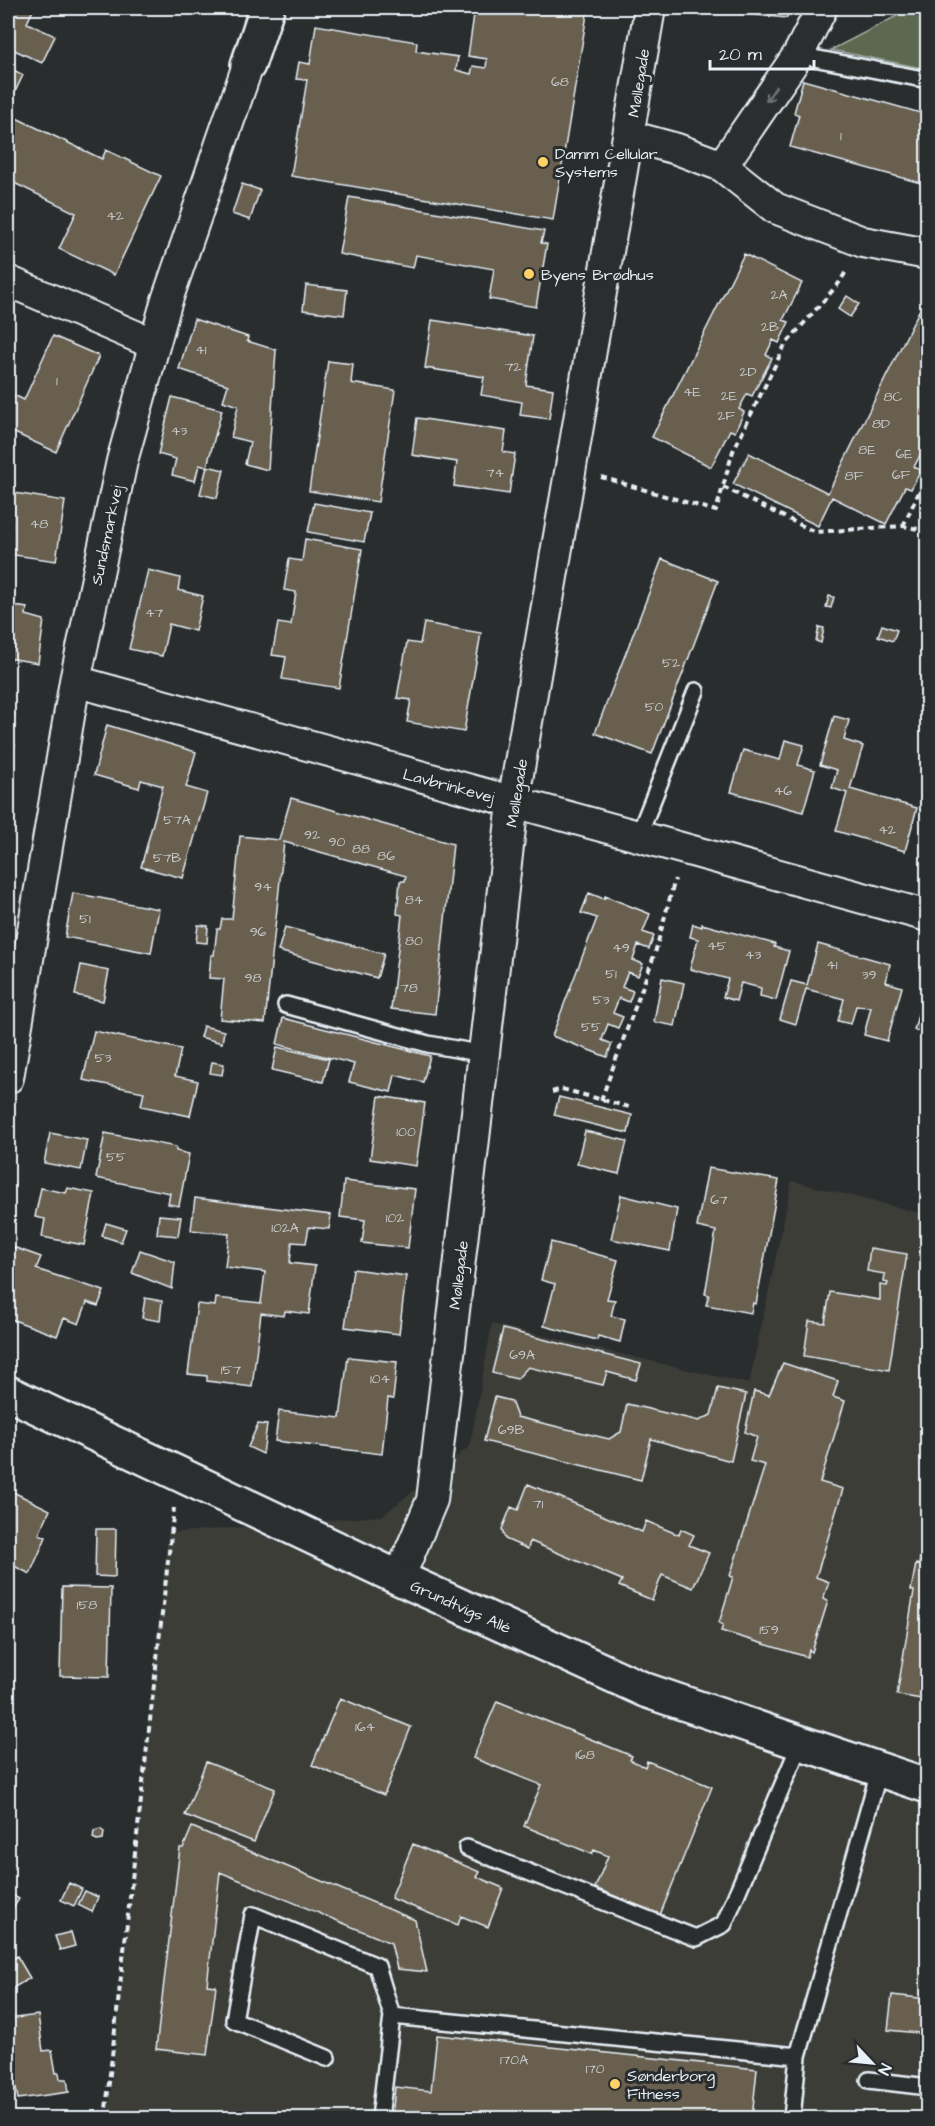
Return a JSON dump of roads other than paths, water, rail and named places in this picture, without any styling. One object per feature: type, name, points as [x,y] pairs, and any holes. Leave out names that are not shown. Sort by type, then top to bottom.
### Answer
[{"type":"street","name":"Sundsmarkvej","points":[[8,1078],[75,681],[122,460],[154,344],[267,8]]},
{"type":"street","name":"Møllegade","points":[[399,1578],[432,1500],[513,803],[650,8]]},
{"type":"street","points":[[722,166],[798,56],[822,8]]},
{"type":"street","points":[[629,136],[677,149],[722,166],[775,208],[863,242],[927,254]]},
{"type":"street","points":[[8,281],[154,344]]},
{"type":"street","name":"Lavbrinkevej","points":[[75,681],[927,916]]},
{"type":"street","name":"Grundtvigs Allé","points":[[8,1393],[399,1578],[645,1690],[879,1772],[927,1786]]},
{"type":"lane","points":[[798,56],[927,80]]},
{"type":"lane","points":[[638,837],[696,691]]},
{"type":"lane","points":[[286,1005],[428,1044],[484,1054]]},
{"type":"lane","points":[[467,1848],[696,1938],[724,1924],[800,1744]]},
{"type":"lane","points":[[792,2118],[798,2056],[879,1772]]},
{"type":"lane","points":[[327,2058],[234,2020],[253,1915],[378,1966],[392,2016],[380,2118]]},
{"type":"lane","points":[[392,2016],[798,2056]]},
{"type":"lane","points":[[869,2080],[927,2087]]},
{"type":"place","name":"Damm Cellular Systems","points":[[543,162]]},
{"type":"place","name":"Byens Brødhus","points":[[529,274]]},
{"type":"place","name":"Sønderborg Fitness","points":[[615,2084]]}]
